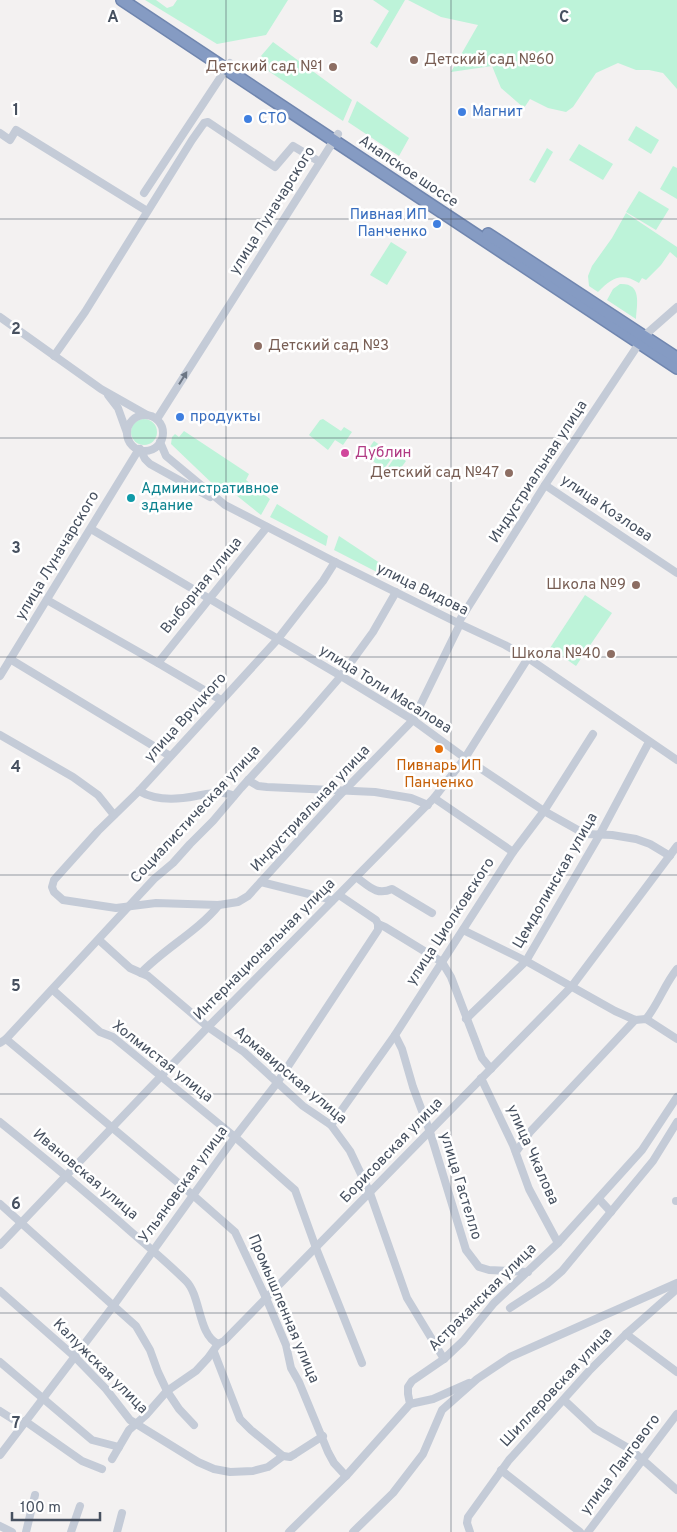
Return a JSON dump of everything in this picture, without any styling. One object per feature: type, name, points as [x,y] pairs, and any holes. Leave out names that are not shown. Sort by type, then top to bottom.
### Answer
[{"type":"highway","name":"Анапское шоссе","points":[[122,0],[228,67],[642,340],[677,368]]},
{"type":"highway","name":"Анапское шоссе","points":[[135,0],[228,67]]},
{"type":"highway","name":"Анапское шоссе","points":[[642,340],[677,358]]},
{"type":"street","points":[[144,193],[228,67]]},
{"type":"street","points":[[54,356],[85,312],[204,123],[208,122],[276,167],[293,146],[320,162]]},
{"type":"street","points":[[0,133],[10,140],[16,130],[147,211]]},
{"type":"street","name":"улица Луначарского","points":[[157,419],[336,138]]},
{"type":"street","name":"Индустриальная улица","points":[[219,905],[238,902],[248,896],[344,791],[413,720],[459,624],[545,484],[642,340],[677,307]]},
{"type":"street","points":[[0,317],[101,388],[157,419],[163,432],[160,442],[152,449],[139,449]]},
{"type":"street","points":[[101,388],[112,398],[118,408],[131,443],[139,449],[150,464],[225,505]]},
{"type":"street","points":[[128,434],[133,420],[142,415],[147,415]]},
{"type":"street","name":"улица Видова","points":[[160,442],[166,456],[225,505],[335,562],[505,645],[528,658],[677,760]]},
{"type":"street","name":"улица Луначарского","points":[[0,676],[139,449]]},
{"type":"street","name":"улица Козлова","points":[[545,484],[677,573]]},
{"type":"street","name":"Выборная улица","points":[[158,663],[267,527]]},
{"type":"street","name":"улица Толи Масалова","points":[[91,529],[413,720],[465,758],[544,811],[585,834],[636,840],[674,851]]},
{"type":"street","name":"улица Вруцкого","points":[[130,907],[116,908],[62,900],[52,886],[54,880],[278,640],[323,581],[335,562]]},
{"type":"street","name":"Социалистическая улица","points":[[3,1041],[53,990],[154,880],[213,821],[341,676],[373,632],[396,592]]},
{"type":"street","points":[[47,600],[220,700]]},
{"type":"street","name":"Интернациональная улица","points":[[0,1245],[208,1027],[428,805],[465,758],[528,658]]},
{"type":"street","points":[[10,660],[170,756]]},
{"type":"street","name":"улица Циолковского","points":[[331,1125],[395,1035],[513,852],[544,811],[593,734]]},
{"type":"street","points":[[0,735],[73,777],[98,795],[114,815]]},
{"type":"street","name":"Цемдолинская улица","points":[[466,1019],[526,961],[599,836],[650,742]]},
{"type":"street","points":[[248,780],[258,786],[267,787],[375,792],[411,798],[428,805]]},
{"type":"street","points":[[139,791],[150,798],[159,799],[223,793],[234,796]]},
{"type":"street","points":[[434,798],[513,852]]},
{"type":"street","name":"Борисовская улица","points":[[112,1459],[129,1430],[136,1425],[167,1391],[196,1371],[214,1352],[218,1344],[224,1341],[316,1248],[572,986],[674,851]]},
{"type":"street","points":[[356,877],[376,891],[384,893],[392,889],[432,913]]},
{"type":"street","points":[[261,882],[332,901]]},
{"type":"street","points":[[339,894],[376,920],[378,924],[442,962],[451,977],[482,1058],[491,1068]]},
{"type":"street","points":[[130,907],[156,903],[219,905]]},
{"type":"street","points":[[141,973],[189,935],[219,905]]},
{"type":"street","name":"Ульяновская улица","points":[[0,1455],[154,1252],[235,1137],[277,1083],[378,930],[378,924]]},
{"type":"street","points":[[463,930],[526,961],[634,1020],[646,1019],[677,1039]]},
{"type":"street","name":"Армавирская улица","points":[[99,940],[130,968],[148,976],[208,1027],[244,1052],[302,1106],[331,1125],[350,1151],[370,1193],[407,1298],[444,1359]]},
{"type":"street","points":[[646,1019],[657,1006],[668,980],[677,969]]},
{"type":"street","name":"Холмистая улица","points":[[53,990],[100,1032],[113,1038],[235,1137],[295,1190],[362,1363]]},
{"type":"street","points":[[516,1152],[530,1132],[634,1020]]},
{"type":"street","name":"улица Гастелло","points":[[395,1035],[402,1049],[413,1087],[430,1132],[466,1250],[479,1267],[489,1270],[528,1272]]},
{"type":"street","name":"Промышленная улица","points":[[3,1041],[112,1127],[235,1232],[286,1345],[291,1368],[323,1436],[328,1452],[334,1463],[346,1476]]},
{"type":"street","name":"улица Чкалова","points":[[482,1078],[516,1152],[529,1189],[558,1243]]},
{"type":"street","name":"Астраханская улица","points":[[410,1404],[408,1387],[412,1381],[444,1359],[463,1341],[494,1303],[558,1243],[642,1150],[677,1097]]},
{"type":"street","name":"Ивановская улица","points":[[0,1122],[66,1175],[188,1283],[201,1315],[204,1328],[212,1342],[218,1344]]},
{"type":"street","name":"Астраханская улица","points":[[510,1308],[547,1284],[562,1271],[654,1161],[677,1122]]},
{"type":"street","points":[[599,1199],[610,1212]]},
{"type":"street","points":[[0,1204],[136,1326],[150,1350],[167,1391],[179,1410],[194,1425]]},
{"type":"street","name":"Шиллеровская улица","points":[[477,1379],[510,1358],[677,1283]]},
{"type":"street","name":"Шиллеровская улица","points":[[470,1532],[467,1523],[468,1517],[509,1460],[589,1371],[626,1334],[677,1289]]},
{"type":"street","name":"Калужская улица","points":[[0,1291],[74,1356],[106,1389],[130,1420],[198,1462],[214,1469],[230,1472],[253,1471],[268,1467],[283,1456],[295,1454],[323,1436]]},
{"type":"street","points":[[626,1334],[677,1372]]},
{"type":"street","points":[[214,1352],[240,1419],[283,1456]]},
{"type":"street","points":[[0,1362],[92,1440],[120,1446]]},
{"type":"street","points":[[289,1532],[346,1476],[410,1404],[433,1399],[477,1379]]},
{"type":"street","points":[[353,1532],[393,1493],[423,1454],[442,1410],[477,1379]]},
{"type":"street","points":[[564,1400],[595,1429],[630,1450],[677,1490]]},
{"type":"street","points":[[0,1411],[23,1423],[82,1461],[102,1469]]},
{"type":"street","name":"улица Лангового","points":[[588,1532],[677,1414]]},
{"type":"street","points":[[501,1470],[580,1532]]},
{"type":"street","points":[[26,1532],[35,1495]]},
{"type":"street","points":[[71,1532],[80,1506]]},
{"type":"street","points":[[117,1532],[122,1514]]},
{"type":"street","points":[[0,1526],[12,1532]]},
{"type":"green space","points":[[145,0],[156,0],[167,8],[173,6],[177,0],[288,0],[266,35],[217,44]]},
{"type":"green space","points":[[373,0],[405,0],[377,48],[370,43],[389,11]]},
{"type":"green space","points":[[408,0],[677,0],[677,89],[663,73],[636,70],[618,63],[596,73],[573,107],[566,112],[548,108],[530,99],[524,108],[501,88],[492,66],[451,72],[478,25],[441,17]]},
{"type":"green space","points":[[273,42],[352,100],[343,121],[264,68],[268,61],[261,56]]},
{"type":"green space","points":[[357,101],[409,138],[399,156],[348,122]]},
{"type":"green space","points":[[636,126],[659,140],[651,154],[628,140]]},
{"type":"green space","points":[[579,144],[613,164],[603,180],[569,160]]},
{"type":"green space","points":[[547,148],[553,152],[535,183],[529,180]]},
{"type":"green space","points":[[673,166],[677,168],[677,199],[660,189]]},
{"type":"green space","points":[[639,191],[669,209],[656,230],[626,212]]},
{"type":"green space","points":[[626,213],[677,247],[677,258],[670,252],[661,265],[646,280],[642,278],[639,283],[627,278],[617,278],[598,292],[589,286],[588,276],[592,266],[612,238]]},
{"type":"green space","points":[[391,242],[407,252],[387,285],[370,275]]},
{"type":"green space","points":[[620,284],[632,287],[635,290],[637,295],[636,319],[607,300],[613,289]]},
{"type":"green space","points":[[144,419],[153,423],[157,432],[153,441],[144,445],[135,441],[131,432],[135,423]]},
{"type":"green space","points":[[323,419],[341,431],[344,427],[352,432],[343,445],[335,440],[328,450],[309,435],[320,420]]},
{"type":"green space","points":[[184,431],[249,474],[246,480],[270,499],[261,515],[236,495],[217,488],[171,444],[172,437],[175,434],[179,437]]},
{"type":"green space","points":[[374,441],[394,455],[384,469],[364,455]]},
{"type":"green space","points":[[401,448],[406,452],[402,458],[406,461],[395,476],[386,470]]},
{"type":"green space","points":[[277,504],[328,536],[326,546],[270,517]]},
{"type":"green space","points":[[339,536],[410,583],[406,587],[334,550]]},
{"type":"green space","points":[[585,595],[612,613],[576,666],[550,648]]},
{"type":"place","name":"Детский сад №60","points":[[414,60]]},
{"type":"place","name":"Детский сад №1","points":[[333,67]]},
{"type":"place","name":"Магнит","points":[[462,112]]},
{"type":"place","name":"СТО","points":[[248,119]]},
{"type":"place","name":"Пивная ИП Панченко","points":[[437,224]]},
{"type":"place","name":"Детский сад №3","points":[[258,346]]},
{"type":"place","name":"продукты","points":[[180,417]]},
{"type":"place","name":"Дублин","points":[[345,453]]},
{"type":"place","name":"Детский сад №47","points":[[509,473]]},
{"type":"place","name":"Административное здание","points":[[131,498]]},
{"type":"place","name":"Школа №9","points":[[636,585]]},
{"type":"place","name":"Школа №40","points":[[611,654]]},
{"type":"place","name":"Пивнарь ИП Панченко","points":[[439,749]]}]
